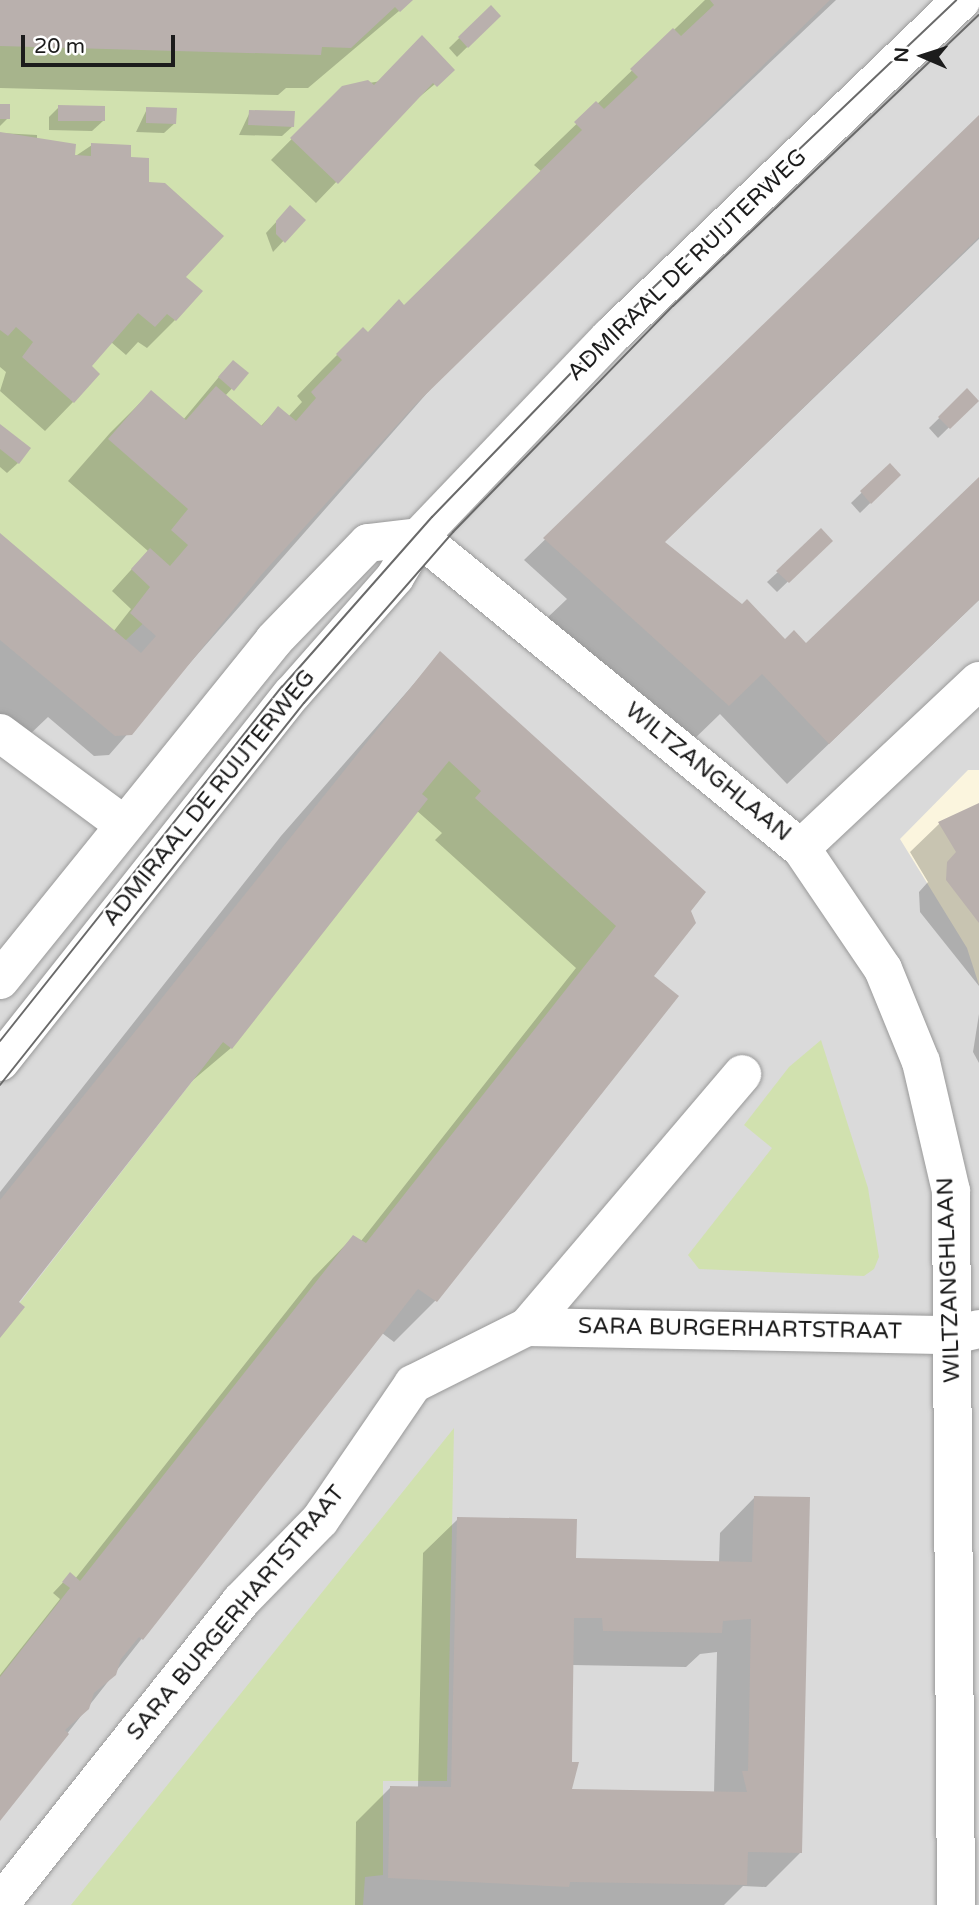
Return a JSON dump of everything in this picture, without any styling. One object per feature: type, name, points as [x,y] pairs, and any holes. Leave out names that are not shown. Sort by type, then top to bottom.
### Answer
[{"type":"street","name":"ADMIRAAL DE RUIJTERWEG","points":[[0,1062],[292,694],[395,577],[418,537],[610,337],[962,0]]},
{"type":"street","points":[[0,980],[123,824],[274,640],[369,543],[418,537]]},
{"type":"street","name":"WILTZANGHLAAN","points":[[418,537],[801,848],[883,969],[921,1062],[951,1191],[966,1332],[969,1831],[956,1905]]},
{"type":"street","points":[[801,848],[979,681]]},
{"type":"street","points":[[0,733],[123,824]]},
{"type":"street","name":"SARA BURGERHARTSTRAAT","points":[[0,1904],[241,1601],[320,1520],[413,1384],[527,1327],[742,1074]]},
{"type":"street","name":"SARA BURGERHARTSTRAAT","points":[[527,1327],[966,1332]]},
{"type":"shaded area","points":[[0,0],[979,0],[979,1905],[0,1905]]},
{"type":"shaded area","points":[[968,770],[979,770],[979,985],[967,948],[900,839]]},
{"type":"green space","points":[[346,0],[787,0],[94,671],[0,596],[0,19]]},
{"type":"green space","points":[[461,736],[654,914],[0,1742],[0,1328]]},
{"type":"green space","points":[[821,1040],[868,1188],[879,1257],[874,1269],[864,1276],[699,1269],[688,1255],[772,1148],[744,1125],[789,1067]]},
{"type":"green space","points":[[454,1428],[447,1781],[383,1781],[383,1875],[365,1877],[363,1905],[71,1905]]},
{"type":"building","points":[[0,0],[413,0],[400,12],[395,7],[351,48],[322,47],[321,55],[0,46]]},
{"type":"building","points":[[710,0],[830,0],[416,404],[262,574],[132,735],[115,736],[0,640],[0,533],[141,653],[156,636],[130,613],[150,587],[131,569],[150,548],[170,566],[188,545],[171,530],[188,509],[108,439],[151,390],[186,420],[216,386],[262,426],[278,406],[296,421],[316,398],[311,392],[342,360],[336,354],[363,327],[368,332],[399,299],[404,305],[582,130],[574,122],[596,101],[604,109],[638,77],[630,69],[673,28],[681,36],[714,5]]},
{"type":"building","points":[[491,5],[501,16],[468,48],[458,37]]},
{"type":"building","points":[[422,35],[455,70],[437,87],[433,83],[338,184],[290,138],[342,86],[368,80],[374,85]]},
{"type":"building","points":[[0,104],[10,104],[10,119],[0,119]]},
{"type":"building","points":[[58,105],[105,106],[105,121],[58,121]]},
{"type":"building","points":[[146,107],[177,108],[176,124],[146,123]]},
{"type":"building","points":[[249,110],[295,111],[294,127],[248,125]]},
{"type":"building","points":[[979,115],[979,237],[665,542],[742,604],[747,599],[785,639],[794,630],[806,643],[979,477],[979,600],[829,744],[762,674],[729,706],[543,538]]},
{"type":"building","points":[[0,132],[76,144],[75,155],[91,156],[91,143],[131,145],[131,157],[149,158],[149,182],[165,183],[224,236],[186,277],[203,291],[176,321],[167,314],[155,327],[138,313],[92,366],[100,374],[74,403],[22,357],[33,342],[16,327],[8,336],[0,330]]},
{"type":"building","points":[[290,205],[306,220],[285,243],[276,234],[276,221]]},
{"type":"building","points":[[233,360],[249,373],[234,391],[218,377]]},
{"type":"building","points":[[967,388],[979,401],[950,429],[938,417]]},
{"type":"building","points":[[0,424],[31,448],[19,464],[0,449]]},
{"type":"building","points":[[890,463],[901,475],[871,504],[860,491]]},
{"type":"building","points":[[821,528],[833,541],[789,583],[776,571]]},
{"type":"building","points":[[440,651],[706,892],[691,911],[696,923],[654,976],[679,996],[437,1302],[418,1289],[143,1640],[139,1637],[121,1659],[116,1675],[94,1693],[89,1709],[65,1730],[69,1734],[0,1821],[0,1677],[70,1588],[62,1582],[70,1572],[80,1581],[353,1235],[366,1243],[616,926],[475,798],[481,791],[449,761],[422,794],[428,799],[232,1049],[223,1042],[19,1302],[25,1307],[0,1338],[0,1200]]},
{"type":"building","points":[[979,803],[979,923],[946,880],[947,862],[956,852],[938,822]]},
{"type":"building","points":[[754,1496],[810,1497],[802,1853],[748,1852],[747,1885],[570,1882],[569,1887],[388,1878],[390,1786],[451,1787],[457,1517],[577,1519],[576,1558],[752,1562]],"holes":[[[574,1618],[602,1618],[603,1631],[722,1633],[723,1621],[751,1619],[748,1771],[742,1771],[747,1792],[572,1789],[579,1762],[572,1762]]]},
{"type":"tram line","points":[[0,1041],[282,687],[432,517],[653,288],[956,0]]},
{"type":"tram line","points":[[0,1085],[304,703],[453,532],[673,306],[979,15]]}]
